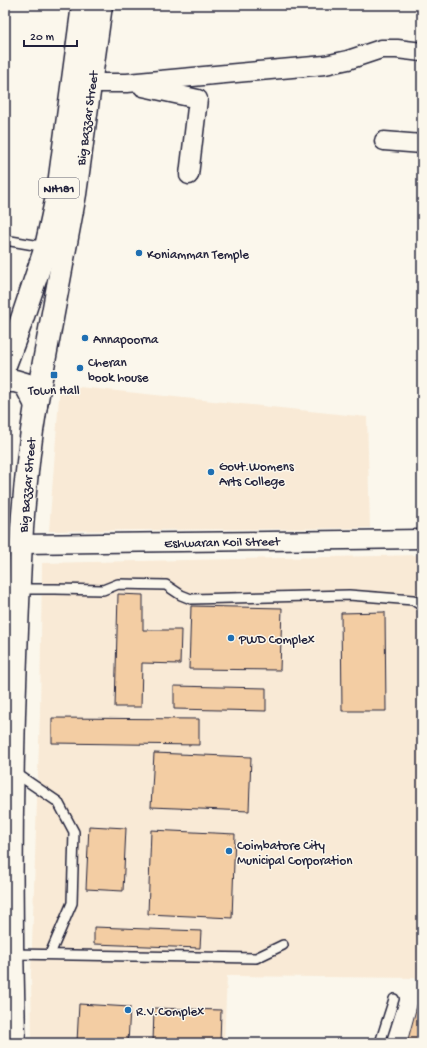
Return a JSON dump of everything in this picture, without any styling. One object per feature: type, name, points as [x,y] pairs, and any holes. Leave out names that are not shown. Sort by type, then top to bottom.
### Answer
[{"type":"highway","name":"Big Bazzar Street","points":[[7,353],[20,326],[46,247],[58,192],[83,5]]},
{"type":"highway","name":"Big Bazzar Street","points":[[13,1043],[12,771],[21,544],[30,438],[75,194],[101,5]]},
{"type":"highway","points":[[5,381],[15,381],[25,384],[36,405]]},
{"type":"street","points":[[91,83],[127,83],[325,65],[348,60],[381,49],[422,52]]},
{"type":"street","points":[[127,83],[198,99],[189,175]]},
{"type":"street","points":[[384,141],[422,144]]},
{"type":"street","name":"Eshwaran Koil Street","points":[[21,544],[422,539]]},
{"type":"lane","points":[[5,240],[46,247]]},
{"type":"lane","points":[[19,589],[103,590],[118,584],[166,585],[181,595],[191,599],[349,595],[413,600],[422,606]]},
{"type":"lane","points":[[12,771],[58,802],[74,832],[72,904],[50,954]]},
{"type":"lane","points":[[12,954],[256,958],[283,945]]},
{"type":"lane","points":[[380,1043],[394,999]]},
{"type":"shaded area","name":"Govt.Womens Arts College","points":[[60,385],[367,417],[370,528],[49,531]]},
{"type":"shaded area","points":[[422,555],[422,978],[227,976],[224,1043],[32,1043],[31,974],[40,714],[42,563]]},
{"type":"building","points":[[118,594],[143,595],[143,630],[181,630],[180,664],[142,663],[141,707],[115,707]]},
{"type":"building","points":[[191,606],[282,608],[280,670],[189,669]]},
{"type":"building","points":[[385,612],[386,711],[342,711],[341,613]]},
{"type":"building","points":[[174,686],[266,688],[266,711],[174,709]]},
{"type":"building","points":[[52,718],[199,719],[199,745],[52,743]]},
{"type":"building","points":[[154,753],[251,757],[249,811],[151,807]]},
{"type":"building","points":[[89,826],[126,828],[123,891],[86,889]]},
{"type":"building","points":[[151,830],[235,834],[232,918],[148,914]]},
{"type":"building","points":[[94,927],[201,931],[200,948],[94,944]]},
{"type":"building","points":[[421,991],[422,1043],[407,1043]]},
{"type":"building","points":[[79,1004],[130,1007],[128,1043],[77,1042]]},
{"type":"building","points":[[154,1008],[221,1010],[220,1043],[153,1043]]},
{"type":"place","name":"Koniamman Temple","points":[[139,253]]},
{"type":"place","name":"Annapoorna","points":[[85,338]]},
{"type":"place","name":"Cheran book house","points":[[80,368]]},
{"type":"place","name":"Town Hall","points":[[54,375]]},
{"type":"place","name":"Govt.Womens Arts College","points":[[211,472]]},
{"type":"place","name":"PWD Complex","points":[[231,638]]},
{"type":"place","name":"Coimbatore City Municipal Corporation","points":[[229,851]]},
{"type":"place","name":"R.V.Complex","points":[[128,1010]]}]
